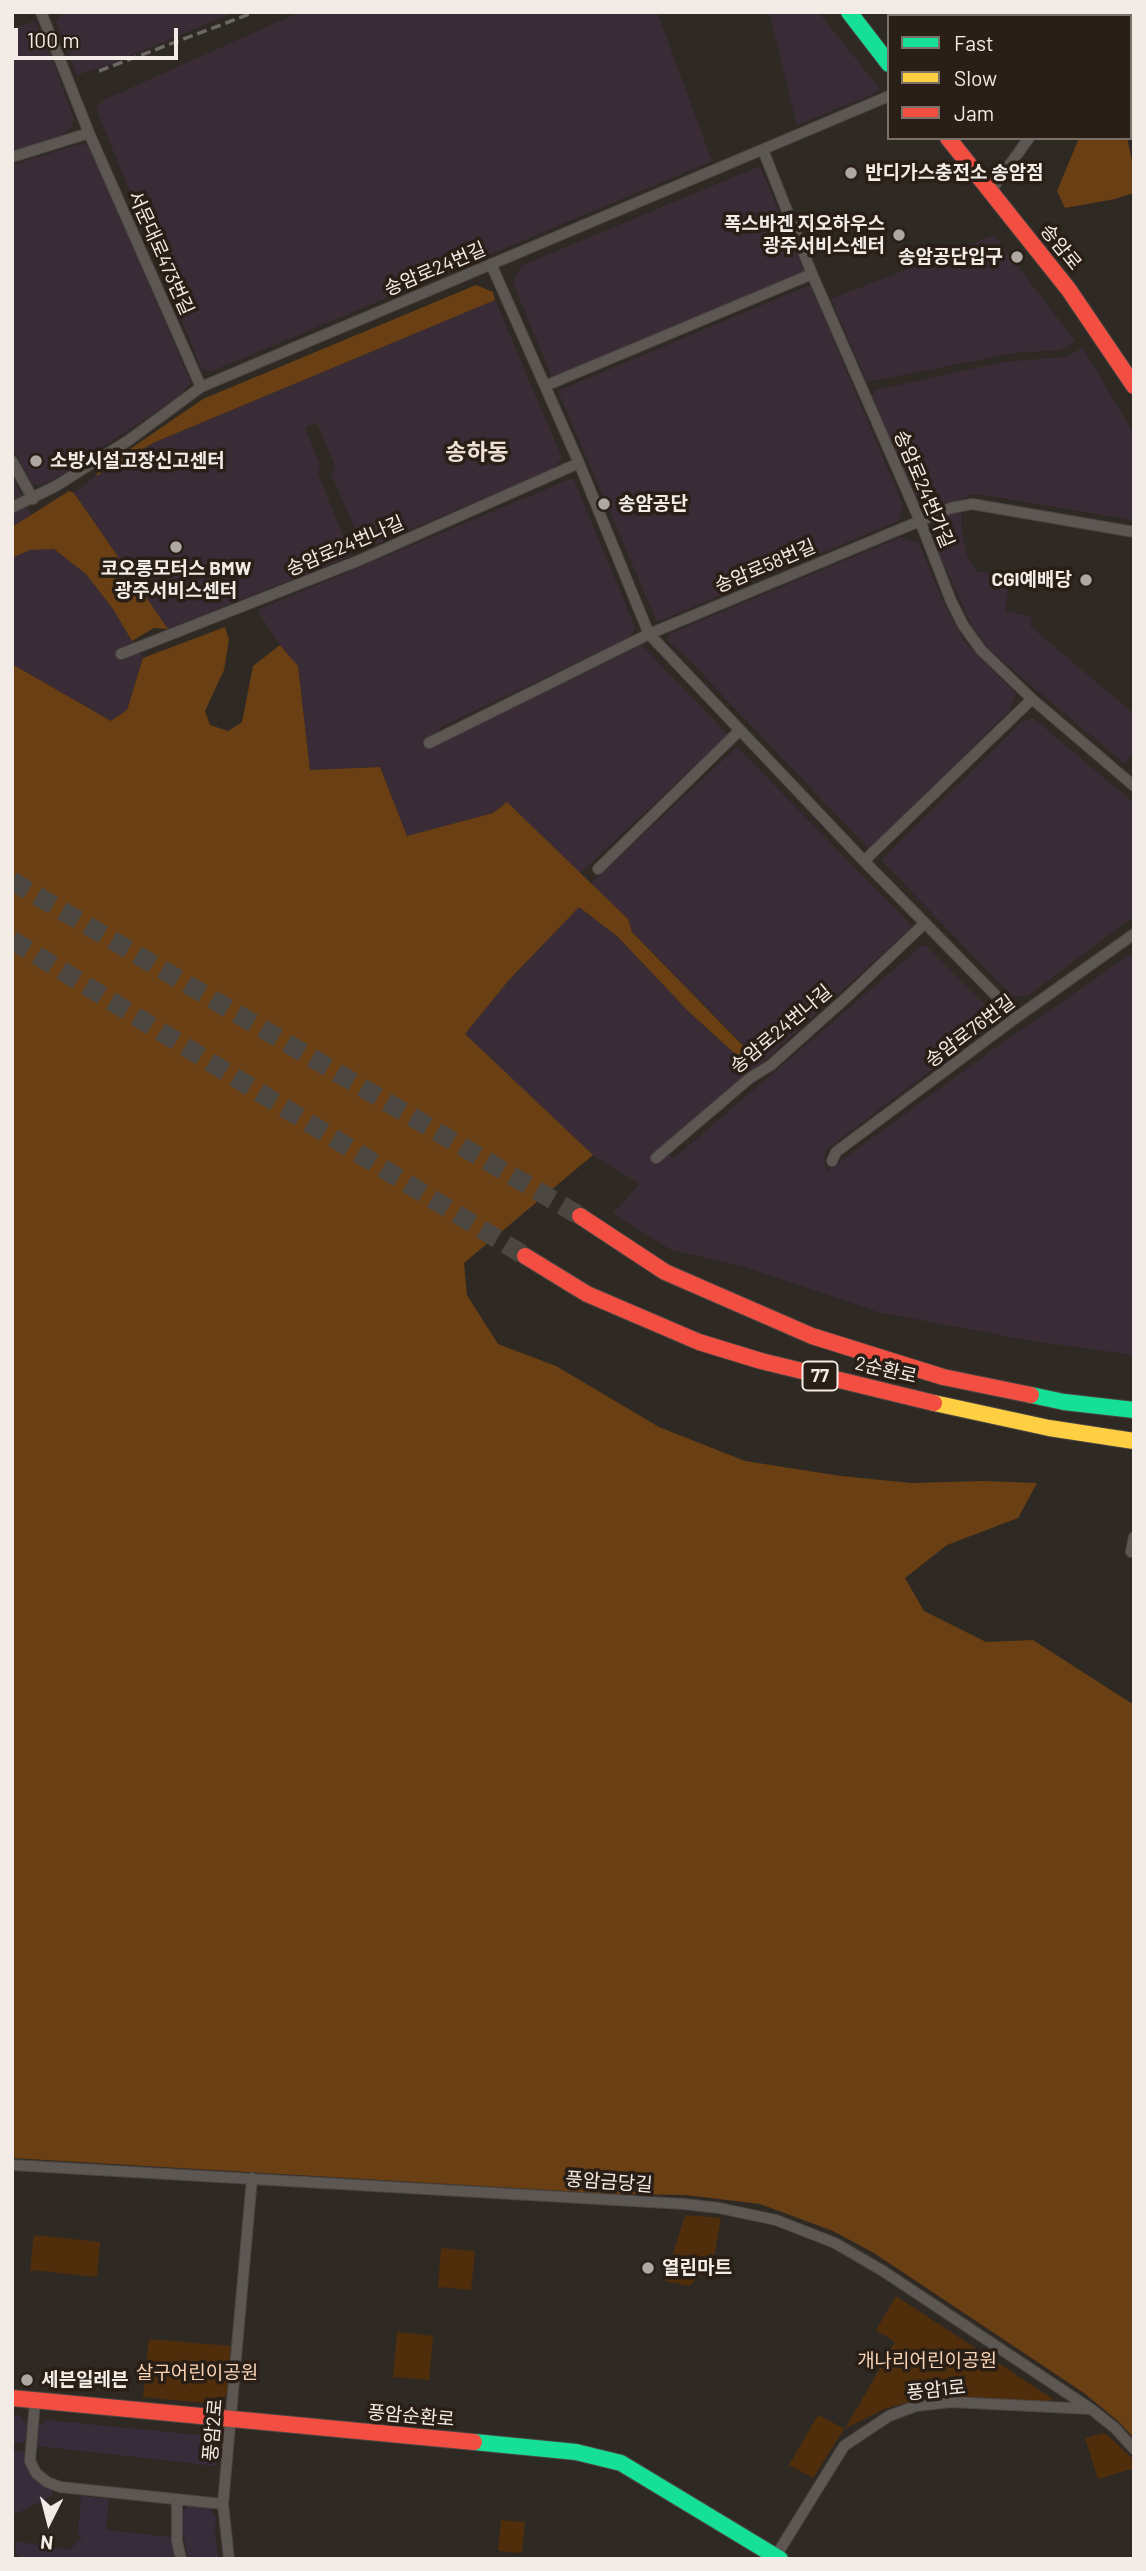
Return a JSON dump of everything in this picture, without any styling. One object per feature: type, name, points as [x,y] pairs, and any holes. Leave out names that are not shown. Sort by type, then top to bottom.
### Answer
[{"type":"main road","points":[[849,12],[887,61]]},
{"type":"main road","name":"송암로","points":[[950,140],[1069,290],[1134,386]]},
{"type":"main road","name":"2순환로","points":[[580,1216],[665,1272],[824,1340],[887,1361],[989,1387],[1065,1402],[1134,1410]]},
{"type":"main road","name":"2순환로","points":[[525,1256],[587,1294],[642,1320],[748,1357],[859,1386],[1049,1428],[1134,1441]]},
{"type":"main road","name":"풍암순환로","points":[[12,2398],[576,2452],[621,2463],[776,2558]]},
{"type":"street","name":"서문대로473번길","points":[[41,12],[89,133],[201,387]]},
{"type":"street","name":"송암로24번길","points":[[13,508],[33,499],[129,440],[201,387],[887,97]]},
{"type":"street","points":[[12,157],[89,133]]},
{"type":"street","points":[[990,192],[1028,140]]},
{"type":"street","name":"송암로24번가길","points":[[763,150],[812,274],[920,520],[951,601],[971,638],[1031,699],[1134,786]]},
{"type":"street","points":[[491,264],[579,463],[649,634],[864,862],[1017,1017]]},
{"type":"street","points":[[545,386],[812,274]]},
{"type":"street","points":[[12,461],[33,499]]},
{"type":"street","name":"송암로24번나길","points":[[121,654],[360,560],[579,463]]},
{"type":"street","name":"송암로58번길","points":[[429,743],[649,634],[951,508],[972,505],[1134,532]]},
{"type":"street","points":[[864,862],[1031,699]]},
{"type":"street","points":[[598,869],[739,731]]},
{"type":"street","name":"송암로24번나길","points":[[656,1158],[750,1078],[771,1065],[847,998],[925,923]]},
{"type":"street","name":"송암로76번길","points":[[832,1161],[836,1152],[1134,934]]},
{"type":"street","points":[[1132,1552],[1134,1537]]},
{"type":"street","name":"풍암금당길","points":[[12,2165],[684,2204],[743,2212],[776,2220],[835,2244],[883,2271],[1091,2409],[1115,2428],[1134,2449]]},
{"type":"street","name":"풍암2로","points":[[229,2559],[223,2504],[252,2178]]},
{"type":"street","points":[[36,2401],[30,2461],[36,2473],[47,2482],[60,2487],[223,2504]]},
{"type":"street","name":"풍암1로","points":[[776,2558],[844,2445],[889,2416],[916,2406],[951,2402],[1091,2409]]},
{"type":"street","points":[[177,2500],[177,2542],[181,2559]]},
{"type":"shaded area","points":[[64,12],[235,12],[111,64],[77,75],[56,22]]},
{"type":"shaded area","points":[[300,12],[657,12],[712,161],[210,372],[201,368],[96,108],[104,100]]},
{"type":"shaded area","points":[[769,12],[818,12],[880,89],[797,125]]},
{"type":"shaded area","points":[[35,21],[74,120],[70,129],[58,137],[12,151],[12,29]]},
{"type":"shaded area","points":[[1078,140],[1127,140],[1134,169],[1134,193],[1065,208],[1057,191]]},
{"type":"shaded area","points":[[80,144],[90,146],[191,383],[175,399],[63,474],[39,486],[32,484],[12,447],[12,165]]},
{"type":"shaded area","points":[[760,166],[804,272],[552,377],[513,283],[521,266]]},
{"type":"shaded area","points":[[994,235],[1075,341],[1060,350],[1014,353],[867,382],[831,299]]},
{"type":"shaded area","points":[[476,285],[493,292],[495,300],[153,443],[96,476],[98,471],[203,399]]},
{"type":"shaded area","points":[[810,285],[903,505],[898,521],[657,622],[558,391]]},
{"type":"shaded area","points":[[495,300],[562,458],[553,469],[367,548],[361,542],[331,474],[336,468],[317,423],[305,427],[320,465],[318,474],[351,556],[168,629],[74,493],[96,476],[153,443]]},
{"type":"shaded area","points":[[1083,348],[1134,434],[1134,520],[983,495],[970,495],[939,508],[917,500],[872,396],[876,390],[1003,362],[1065,357]]},
{"type":"shaded area","points":[[12,474],[31,515],[12,527]]},
{"type":"shaded area","points":[[573,478],[635,627],[630,637],[439,728],[445,739],[642,645],[728,735],[579,874],[507,803],[493,813],[407,836],[380,767],[310,770],[298,666],[280,645],[257,610]]},
{"type":"shaded area","points":[[69,491],[74,493],[168,629],[154,628],[132,641],[113,609],[86,574],[54,549],[30,550],[12,558],[12,527]]},
{"type":"shaded area","points":[[961,512],[967,556],[976,571],[1010,578],[1005,611],[1032,617],[1030,626],[1134,714],[1134,752],[1125,764],[988,649],[972,626],[932,538],[935,519],[947,513]]},
{"type":"shaded area","points":[[901,537],[919,543],[944,604],[965,642],[1016,694],[1009,711],[869,849],[667,640],[669,634]]},
{"type":"shaded area","points":[[54,549],[86,574],[113,609],[143,658],[127,710],[111,721],[12,664],[12,558],[30,550]]},
{"type":"shaded area","points":[[225,627],[229,640],[224,670],[205,711],[210,725],[228,731],[242,722],[253,666],[280,645],[298,666],[310,770],[380,767],[407,836],[493,813],[507,802],[628,919],[632,932],[753,1056],[744,1062],[688,1011],[618,937],[579,907],[508,981],[465,1034],[593,1155],[464,1263],[467,1295],[498,1344],[556,1366],[659,1427],[745,1461],[841,1476],[911,1483],[1037,1483],[1018,1518],[947,1545],[905,1578],[924,1611],[986,1642],[1033,1640],[1134,1705],[1134,2438],[1084,2393],[874,2253],[833,2231],[760,2204],[686,2195],[616,2194],[12,2158],[12,664],[111,721],[127,710],[143,658]]},
{"type":"shaded area","points":[[1033,718],[1134,803],[1134,916],[1027,996],[1012,996],[881,860],[1021,723]]},
{"type":"shaded area","points":[[737,747],[911,925],[910,929],[663,1150],[673,1159],[921,946],[926,946],[994,1014],[993,1023],[826,1150],[824,1162],[827,1171],[995,1048],[1134,952],[1134,1355],[1032,1341],[878,1312],[742,1266],[671,1250],[613,1213],[640,1184],[593,1155],[464,1034],[508,981],[578,907],[618,937],[688,1011],[744,1062],[753,1055],[632,931],[628,919],[590,884]]},
{"type":"shaded area","points":[[12,2414],[20,2415],[27,2424],[26,2439],[22,2443],[12,2443]]},
{"type":"shaded area","points":[[46,2420],[209,2436],[218,2444],[216,2466],[37,2446],[39,2426]]},
{"type":"shaded area","points":[[12,2451],[23,2451],[35,2479],[53,2491],[52,2496],[13,2515]]},
{"type":"shaded area","points":[[81,2496],[109,2499],[106,2530],[171,2537],[175,2559],[22,2559],[16,2554],[15,2541],[68,2550],[82,2539],[78,2534]]},
{"type":"shaded area","points":[[188,2506],[210,2509],[216,2517],[218,2559],[188,2559],[182,2512]]},
{"type":"green space","points":[[685,2215],[721,2218],[713,2264],[689,2286],[665,2281]]},
{"type":"green space","points":[[34,2235],[100,2242],[97,2277],[30,2270]]},
{"type":"green space","points":[[441,2248],[475,2251],[471,2290],[438,2287]]},
{"type":"green space","name":"개나리어린이공원","points":[[896,2296],[1053,2399],[1047,2402],[950,2396],[917,2400],[884,2409],[845,2428],[895,2342],[876,2330]]},
{"type":"green space","points":[[397,2332],[433,2336],[429,2380],[393,2377]]},
{"type":"green space","name":"살구어린이공원","points":[[149,2339],[231,2346],[227,2395],[215,2404],[143,2397]]},
{"type":"green space","points":[[818,2415],[845,2429],[813,2478],[789,2465]]},
{"type":"green space","points":[[1105,2433],[1131,2457],[1134,2468],[1098,2479],[1085,2438]]},
{"type":"green space","points":[[501,2520],[525,2522],[522,2553],[498,2551]]},
{"type":"tunnel","points":[[12,881],[580,1216]]},
{"type":"tunnel","points":[[12,940],[525,1256]]},
{"type":"railway","points":[[99,71],[255,12]]},
{"type":"railway","points":[[1132,126],[1134,133]]},
{"type":"traffic: fast","points":[[849,12],[887,61]]},
{"type":"traffic: fast","points":[[1031,1395],[1064,1402],[1134,1410]]},
{"type":"traffic: fast","points":[[474,2442],[576,2452],[621,2463],[780,2559]]},
{"type":"traffic: slow","points":[[934,1403],[1049,1428],[1134,1441]]},
{"type":"traffic: jam","points":[[950,140],[1069,290],[1134,386]]},
{"type":"traffic: jam","points":[[580,1216],[665,1272],[812,1336],[943,1377],[1031,1395]]},
{"type":"traffic: jam","points":[[525,1256],[587,1294],[699,1342],[761,1361],[934,1403]]},
{"type":"traffic: jam","points":[[12,2398],[474,2442]]},
{"type":"place","name":"반디가스충전소 송암점","points":[[851,173]]},
{"type":"place","name":"폭스바겐 지오하우스 광주서비스센터","points":[[899,235]]},
{"type":"place","name":"송암공단입구","points":[[1017,257]]},
{"type":"place","name":"소방시설고장신고센터","points":[[36,461]]},
{"type":"place","name":"송암공단","points":[[604,504]]},
{"type":"place","name":"코오롱모터스 BMW 광주서비스센터","points":[[176,547]]},
{"type":"place","name":"CGI예배당","points":[[1086,580]]},
{"type":"place","name":"열린마트","points":[[648,2268]]},
{"type":"place","name":"세븐일레븐","points":[[27,2380]]},
{"type":"district","name":"송하동","points":[[477,452]]}]
